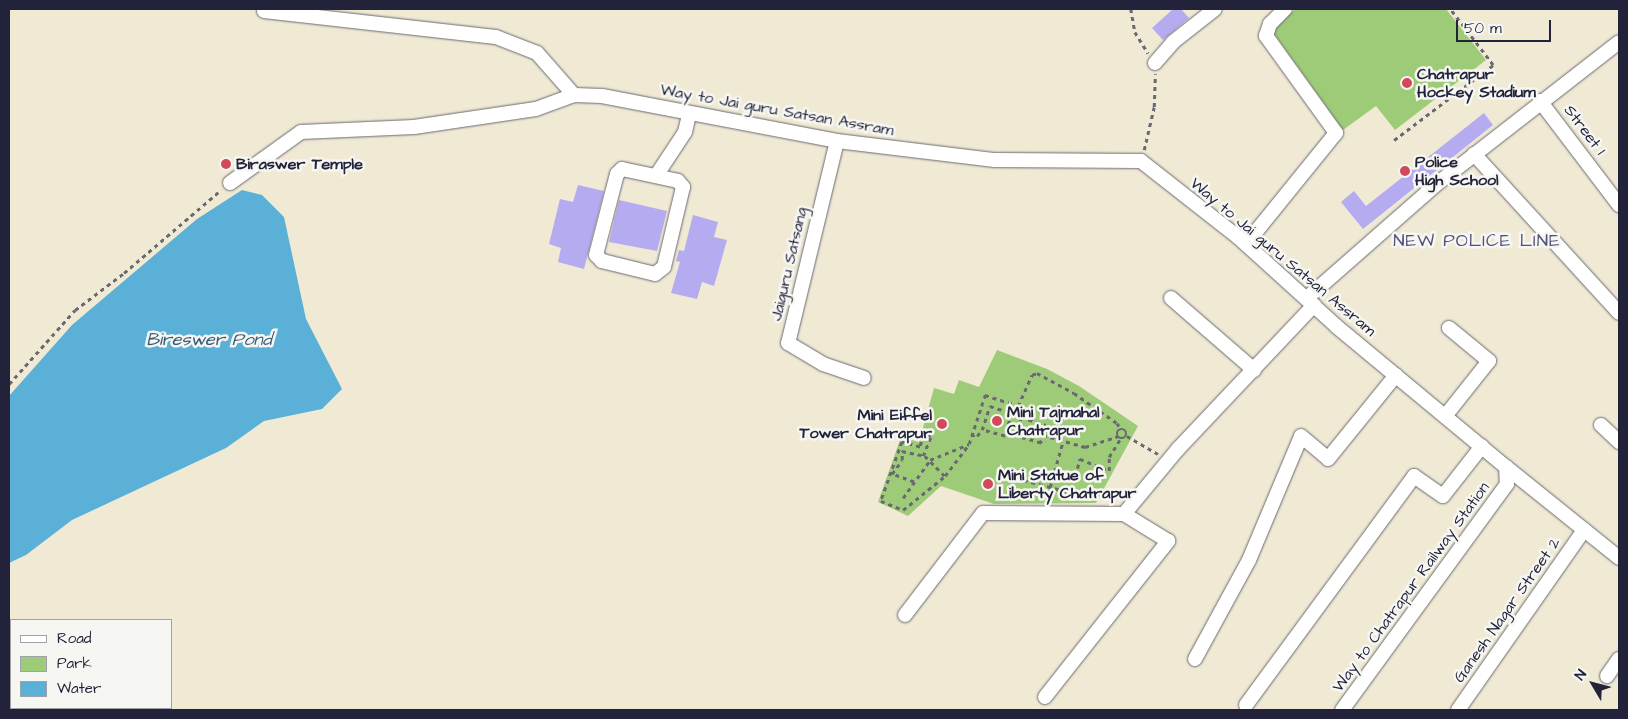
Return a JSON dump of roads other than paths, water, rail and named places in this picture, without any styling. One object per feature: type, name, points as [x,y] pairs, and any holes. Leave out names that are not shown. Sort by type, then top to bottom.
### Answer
[{"type":"street","points":[[1155,63],[1173,42],[1215,9]]},
{"type":"street","points":[[1246,244],[1336,133],[1266,36],[1270,24],[1285,9]]},
{"type":"street","points":[[230,182],[301,132],[414,127],[536,109],[574,95],[537,54],[496,37],[264,10]]},
{"type":"street","points":[[1124,514],[1168,461],[1254,370],[1310,301],[1368,242],[1540,101],[1619,42]]},
{"type":"street","name":"Way to Jai guru Satsan Assram","points":[[574,95],[602,96],[837,141],[995,160],[1141,161],[1246,244],[1396,375],[1619,558]]},
{"type":"street","name":"Street 1","points":[[1540,101],[1619,206]]},
{"type":"street","points":[[656,176],[685,132],[689,114]]},
{"type":"street","name":"Jaiguru Satsang","points":[[837,141],[788,343],[823,364],[864,378]]},
{"type":"street","points":[[1474,154],[1619,314]]},
{"type":"street","points":[[622,169],[656,176],[678,181],[683,187],[664,267],[655,274],[602,261],[596,255],[617,174],[622,169]]},
{"type":"street","points":[[1171,298],[1254,370]]},
{"type":"street","points":[[1446,415],[1489,361],[1449,328]]},
{"type":"street","points":[[1195,659],[1249,560],[1301,436],[1328,459],[1396,375]]},
{"type":"street","points":[[1601,425],[1619,442]]},
{"type":"street","points":[[1246,705],[1414,476],[1443,496],[1482,446]]},
{"type":"street","name":"Way to Chatrapur Railway Station","points":[[1342,710],[1508,484],[1506,467]]},
{"type":"street","points":[[904,615],[982,513],[1124,514],[1168,541],[1045,697]]},
{"type":"street","name":"Ganesh Nagar Street 2","points":[[1458,710],[1584,530]]},
{"type":"street","points":[[1607,676],[1619,659]]},
{"type":"water","name":"Bireswer Pond","points":[[242,190],[262,195],[284,217],[306,319],[342,389],[322,409],[264,421],[226,448],[72,520],[26,555],[9,563],[9,396],[72,325],[197,219]]},
{"type":"place","name":"Chatrapur Hockey Stadium","points":[[1407,83]]},
{"type":"place","name":"Biraswer Temple","points":[[226,164]]},
{"type":"place","name":"Police High School","points":[[1405,171]]},
{"type":"place","name":"Mini Tajmahal Chatrapur","points":[[997,421]]},
{"type":"place","name":"Mini Eiffel Tower Chatrapur","points":[[942,424]]},
{"type":"place","name":"Mini Statue of Liberty Chatrapur","points":[[988,484]]},
{"type":"district","name":"NEW POLICE LINE","points":[[1477,241]]}]
